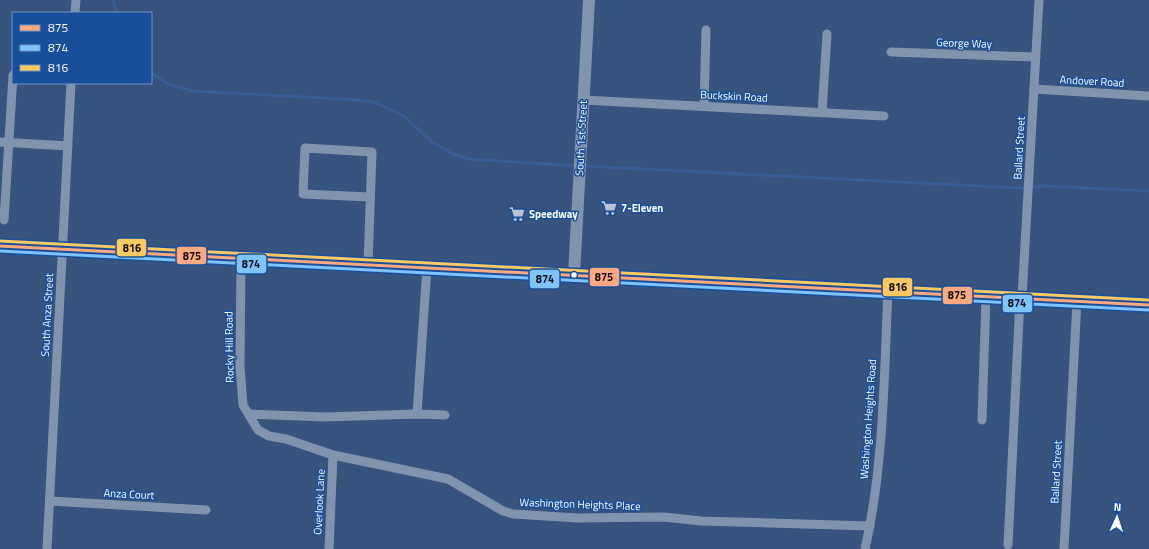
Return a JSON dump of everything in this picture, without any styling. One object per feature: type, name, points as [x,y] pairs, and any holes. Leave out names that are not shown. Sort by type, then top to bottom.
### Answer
[{"type":"main road","points":[[0,246],[1149,304]]},
{"type":"street","points":[[75,12],[76,0]]},
{"type":"street","name":"South 1st Street","points":[[574,275],[588,0]]},
{"type":"street","name":"Ballard Street","points":[[1008,545],[1039,0]]},
{"type":"street","points":[[704,106],[706,30]]},
{"type":"street","points":[[822,112],[827,34]]},
{"type":"street","name":"George Way","points":[[891,52],[1036,57]]},
{"type":"street","points":[[4,220],[4,142],[12,82]]},
{"type":"street","name":"South Anza Street","points":[[47,549],[71,84]]},
{"type":"street","name":"Andover Road","points":[[1034,89],[1149,96]]},
{"type":"street","name":"Buckskin Road","points":[[583,100],[884,116]]},
{"type":"street","points":[[4,142],[68,146]]},
{"type":"street","points":[[368,264],[372,152],[305,148],[303,194],[370,197]]},
{"type":"street","name":"Rocky Hill Road","points":[[241,259],[240,367],[243,404],[258,430]]},
{"type":"street","points":[[417,414],[426,267]]},
{"type":"street","name":"Washington Heights Road","points":[[865,549],[870,526],[881,430],[888,291]]},
{"type":"street","points":[[982,420],[986,296]]},
{"type":"street","name":"Ballard Street","points":[[1064,549],[1077,301]]},
{"type":"street","points":[[248,414],[325,417],[417,414],[445,415]]},
{"type":"street","name":"Washington Heights Place","points":[[258,430],[269,436],[286,439],[334,455],[448,479],[503,511],[513,514],[577,518],[664,517],[696,520],[870,526]]},
{"type":"street","name":"Overlook Lane","points":[[329,549],[334,455]]},
{"type":"street","name":"Anza Court","points":[[50,501],[206,510]]},
{"type":"waterway","points":[[113,0],[116,12]]},
{"type":"waterway","points":[[152,74],[168,84],[193,91],[359,100],[376,103],[405,117],[432,142],[455,155],[469,159],[578,166]]},
{"type":"waterway","points":[[584,166],[1018,188],[1044,186],[1149,191]]},
{"type":"transit line","name":"816","points":[[0,241],[1149,300]]},
{"type":"transit line","name":"875","points":[[0,246],[1149,305]]},
{"type":"transit line","name":"874","points":[[0,251],[1149,310]]},
{"type":"place","name":"7-Eleven","points":[[609,208]]},
{"type":"place","name":"Speedway","points":[[517,214]]}]
